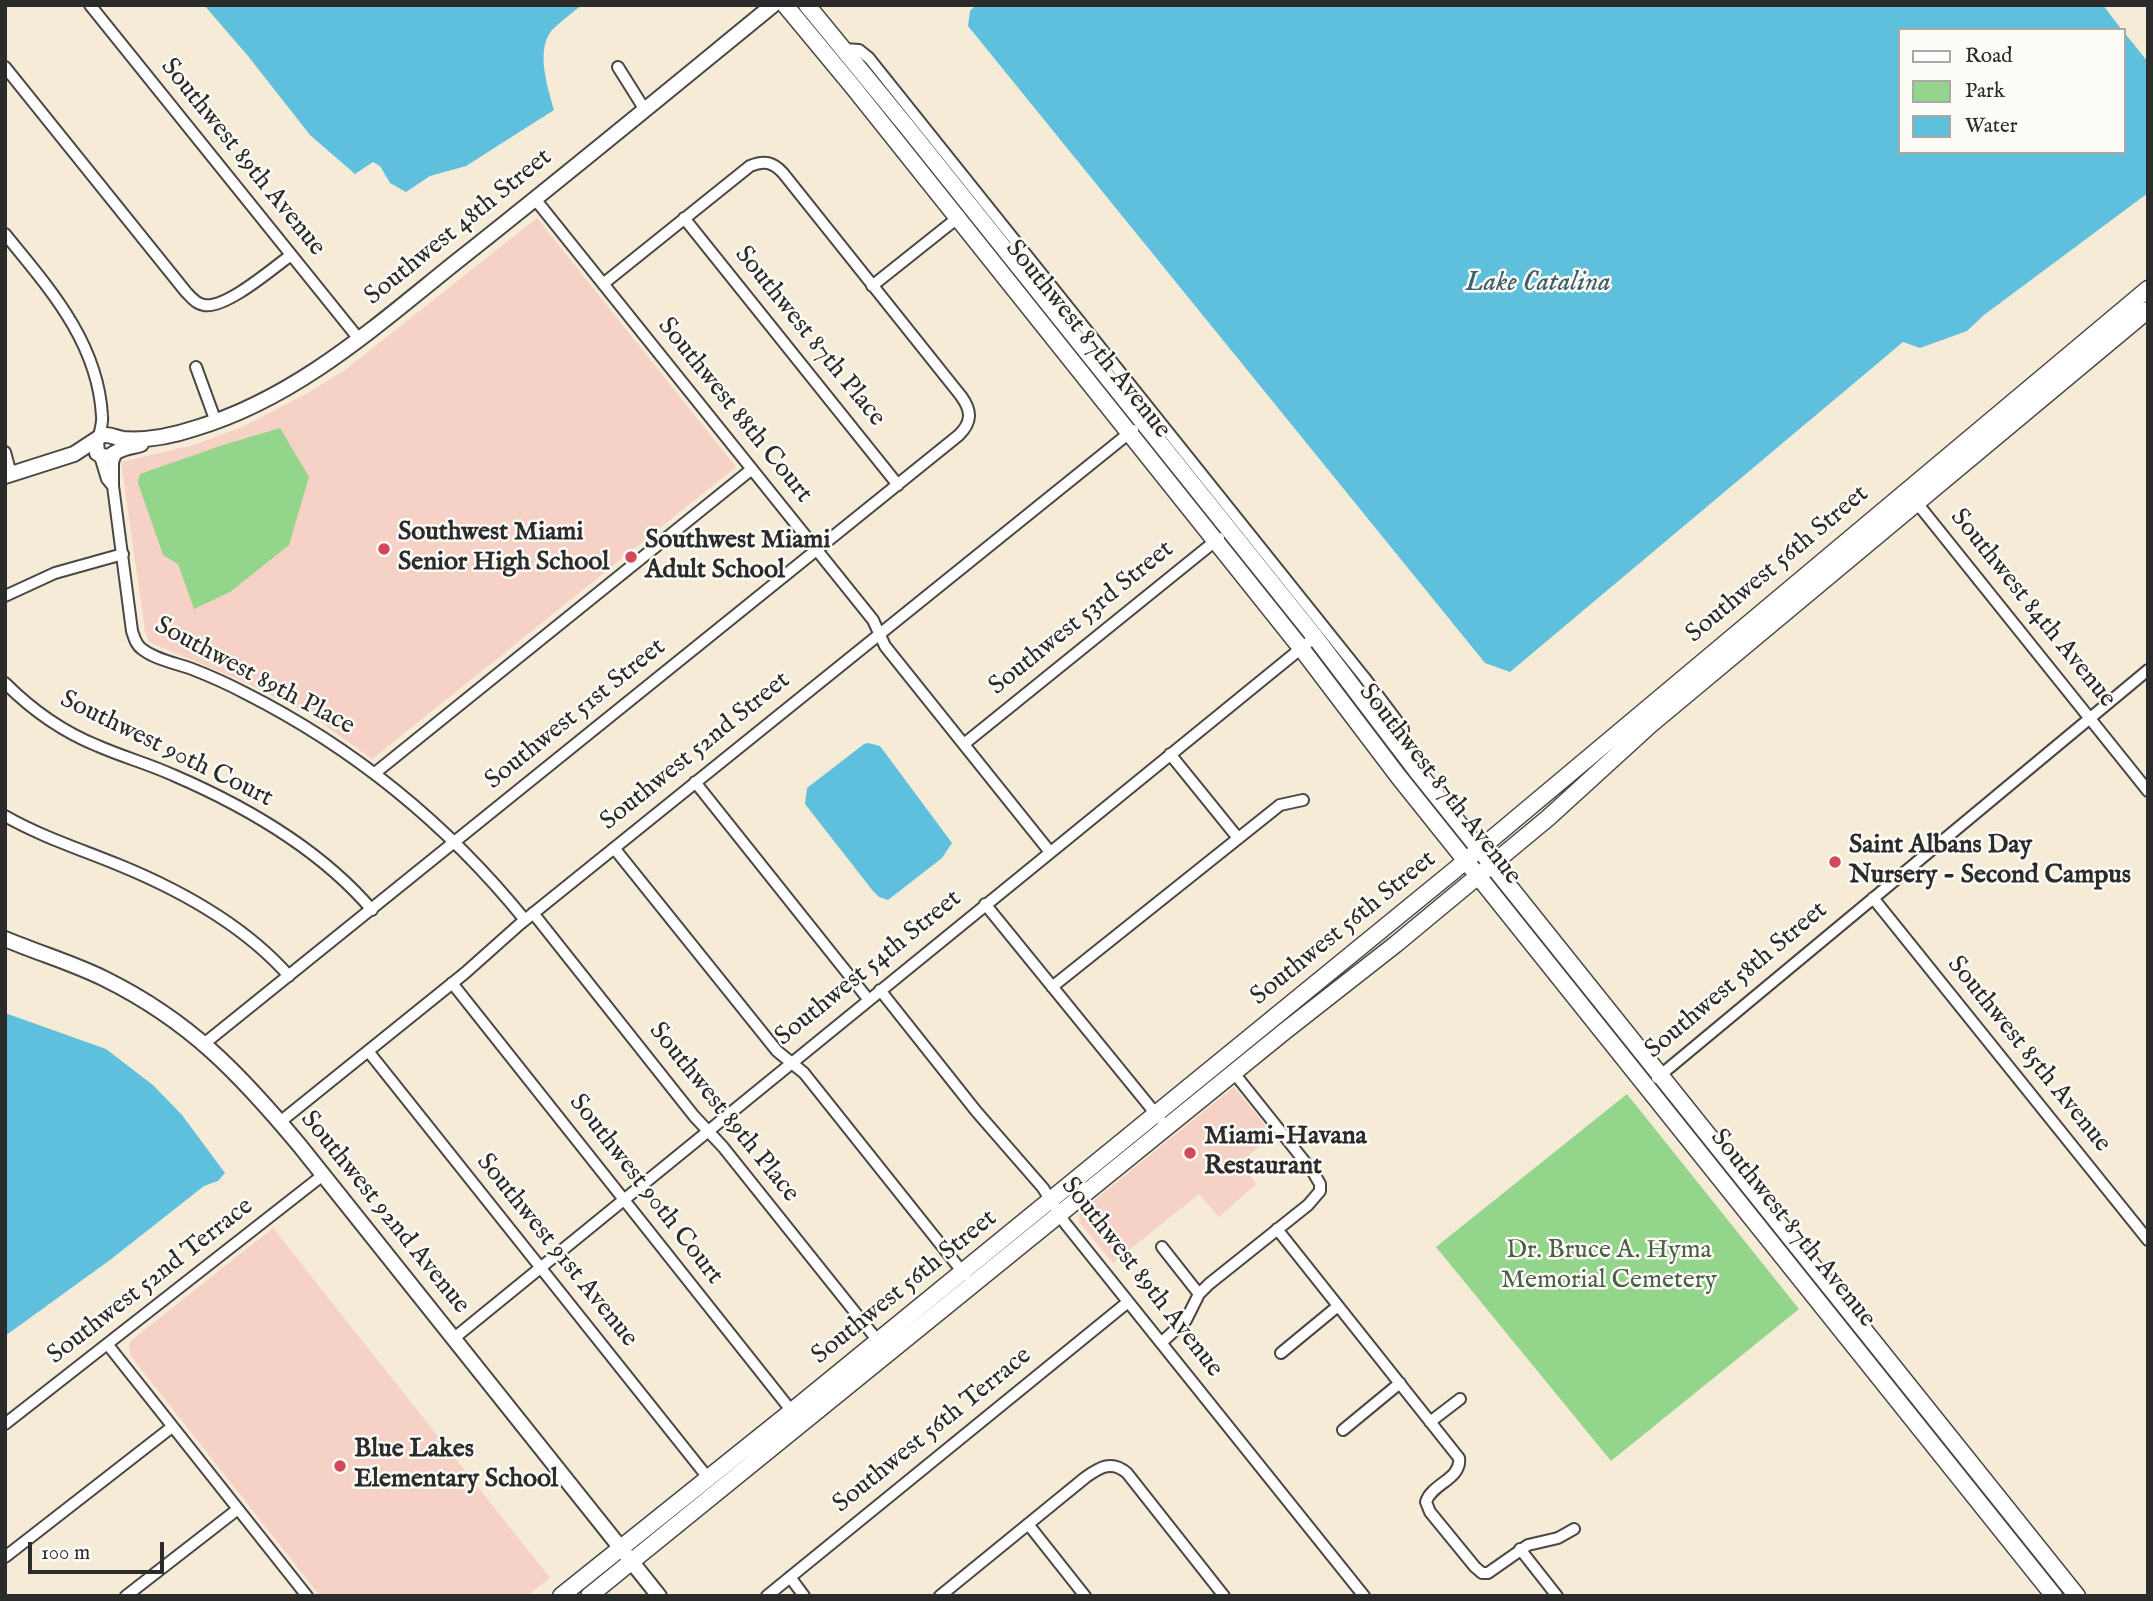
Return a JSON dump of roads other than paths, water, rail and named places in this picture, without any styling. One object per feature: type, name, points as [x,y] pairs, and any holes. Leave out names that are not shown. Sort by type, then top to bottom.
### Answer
[{"type":"main road","name":"Southwest 87th Avenue","points":[[785,5],[1216,540],[1478,876],[2051,1591]]},
{"type":"main road","name":"Southwest 87th Avenue","points":[[807,5],[971,207],[1066,314],[1143,422],[1315,637],[1396,745],[2077,1596]]},
{"type":"main road","name":"Southwest 56th Street","points":[[589,1596],[627,1556],[709,1479],[797,1418],[973,1286],[1060,1215],[1162,1121],[1479,849],[1734,645],[2146,301]]},
{"type":"main road","points":[[1047,329],[1066,314]]},
{"type":"main road","name":"Southwest 56th Street","points":[[561,1596],[627,1556],[797,1418],[878,1341],[1051,1200],[1234,1073],[1396,944],[1586,785],[1734,645]]},
{"type":"main road","points":[[1371,739],[1389,747],[1396,745]]},
{"type":"main road","points":[[1735,1196],[1748,1186]]},
{"type":"main road","points":[[1793,1270],[1807,1259]]},
{"type":"main road","points":[[1820,1303],[1834,1293]]},
{"type":"main road","points":[[1874,1370],[1888,1360]]},
{"type":"main road","points":[[1969,1490],[1983,1479]]},
{"type":"main road","points":[[2051,1591],[2061,1577]]},
{"type":"street","name":"Southwest 89th Avenue","points":[[90,5],[359,339]]},
{"type":"street","name":"Southwest 48th Street","points":[[107,446],[149,439],[216,422],[293,385],[359,339],[773,5]]},
{"type":"street","name":"Southwest 87th Avenue","points":[[844,49],[859,50],[869,58],[1066,314],[1400,724],[1404,733],[1396,745]]},
{"type":"street","points":[[5,67],[186,292],[197,302],[215,304],[233,295],[291,255]]},
{"type":"street","points":[[618,67],[645,110]]},
{"type":"street","points":[[603,284],[750,166],[765,162],[783,173],[872,286],[971,207]]},
{"type":"street","name":"Southwest 88th Court","points":[[535,199],[873,620],[885,646],[1050,852]]},
{"type":"street","name":"Southwest 87th Place","points":[[684,218],[898,485]]},
{"type":"street","name":"Southwest 89th Place","points":[[5,234],[53,293],[78,333],[94,374],[107,446],[107,479],[113,486],[132,631],[142,649],[259,700],[342,749],[375,773],[455,842],[529,916],[878,1341]]},
{"type":"street","name":"Southwest 51st Street","points":[[205,1043],[959,435],[968,424],[970,410],[872,286]]},
{"type":"street","points":[[196,367],[216,422]]},
{"type":"street","name":"Southwest 52nd Street","points":[[280,1122],[452,983],[529,916],[1143,422]]},
{"type":"street","points":[[5,452],[8,475],[107,446]]},
{"type":"street","points":[[375,773],[752,469]]},
{"type":"street","name":"Southwest 84th Avenue","points":[[1912,496],[2148,791]]},
{"type":"street","name":"Southwest 53rd Street","points":[[964,744],[1229,530]]},
{"type":"street","points":[[5,596],[55,573],[123,554]]},
{"type":"street","name":"Southwest 54th Street","points":[[453,1339],[1315,637]]},
{"type":"street","name":"Southwest 58th Street","points":[[1646,1086],[2148,670]]},
{"type":"street","name":"Southwest 90th Court","points":[[5,683],[65,730],[98,747],[193,784],[258,820],[326,867],[352,888],[372,910]]},
{"type":"street","points":[[1170,754],[1238,838]]},
{"type":"street","points":[[695,782],[868,999]]},
{"type":"street","points":[[1052,987],[1280,805],[1303,800]]},
{"type":"street","points":[[5,816],[50,840],[122,866],[192,902],[258,946],[289,976]]},
{"type":"street","points":[[614,848],[776,1051],[804,1073],[973,1286]]},
{"type":"street","name":"Southwest 85th Avenue","points":[[1873,898],[2148,1240]]},
{"type":"street","points":[[985,904],[1162,1121]]},
{"type":"street","name":"Southwest 92nd Avenue","points":[[5,939],[90,972],[130,991],[164,1012],[205,1043],[247,1084],[323,1175],[659,1596]]},
{"type":"street","name":"Southwest 90th Court","points":[[452,983],[797,1418]]},
{"type":"street","name":"Southwest 89th Avenue","points":[[880,990],[1051,1200],[1161,1343],[1364,1596]]},
{"type":"street","name":"Southwest 91st Avenue","points":[[368,1051],[709,1479]]},
{"type":"street","points":[[1161,1343],[1186,1320],[1199,1294],[1308,1205],[1320,1191],[1316,1175],[1234,1073]]},
{"type":"street","name":"Southwest 52nd Terrace","points":[[5,1424],[323,1175]]},
{"type":"street","points":[[1277,1229],[1458,1455],[1460,1463],[1454,1474],[1426,1500],[1430,1512],[1482,1573],[1492,1571],[1520,1549],[1558,1538],[1574,1529]]},
{"type":"street","points":[[1162,1247],[1199,1294]]},
{"type":"street","name":"Southwest 56th Terrace","points":[[767,1596],[1129,1302]]},
{"type":"street","points":[[1281,1353],[1338,1306]]},
{"type":"street","points":[[108,1345],[307,1596]]},
{"type":"street","points":[[1343,1430],[1400,1384]]},
{"type":"street","points":[[1430,1422],[1460,1399]]},
{"type":"street","points":[[5,1557],[172,1427]]},
{"type":"street","points":[[942,1595],[1095,1470],[1110,1465],[1127,1473],[1224,1596]]},
{"type":"street","points":[[126,1596],[237,1509]]},
{"type":"street","points":[[1028,1524],[1085,1596]]},
{"type":"street","points":[[1520,1549],[1557,1596]]},
{"type":"street","points":[[790,1577],[804,1596]]},
{"type":"water","points":[[204,5],[582,5],[552,30],[544,48],[544,69],[554,110],[466,166],[430,176],[406,192],[390,183],[380,166],[373,162],[355,174],[310,135]]},
{"type":"water","name":"Lake Catalina","points":[[976,5],[2103,5],[2120,28],[1898,28],[1898,154],[2125,154],[2125,33],[2148,62],[2148,193],[1984,315],[1967,331],[1920,348],[1903,342],[1510,672],[1485,663],[968,26],[970,11]]},
{"type":"water","points":[[868,743],[880,746],[952,843],[942,858],[888,900],[873,891],[805,804],[807,788]]},
{"type":"water","points":[[5,1013],[106,1049],[153,1085],[182,1115],[225,1173],[218,1181],[204,1186],[110,1260],[5,1336]]},
{"type":"place","name":"Southwest Miami Senior High School","points":[[384,549]]},
{"type":"place","name":"Southwest Miami Adult School","points":[[631,557]]},
{"type":"place","name":"Saint Albans Day Nursery - Second Campus","points":[[1835,862]]},
{"type":"place","name":"Miami-Havana Restaurant","points":[[1190,1153]]},
{"type":"place","name":"Blue Lakes Elementary School","points":[[340,1466]]},
{"type":"park label","name":"Dr. Bruce A. Hyma Memorial Cemetery","points":[[1609,1267]]}]
